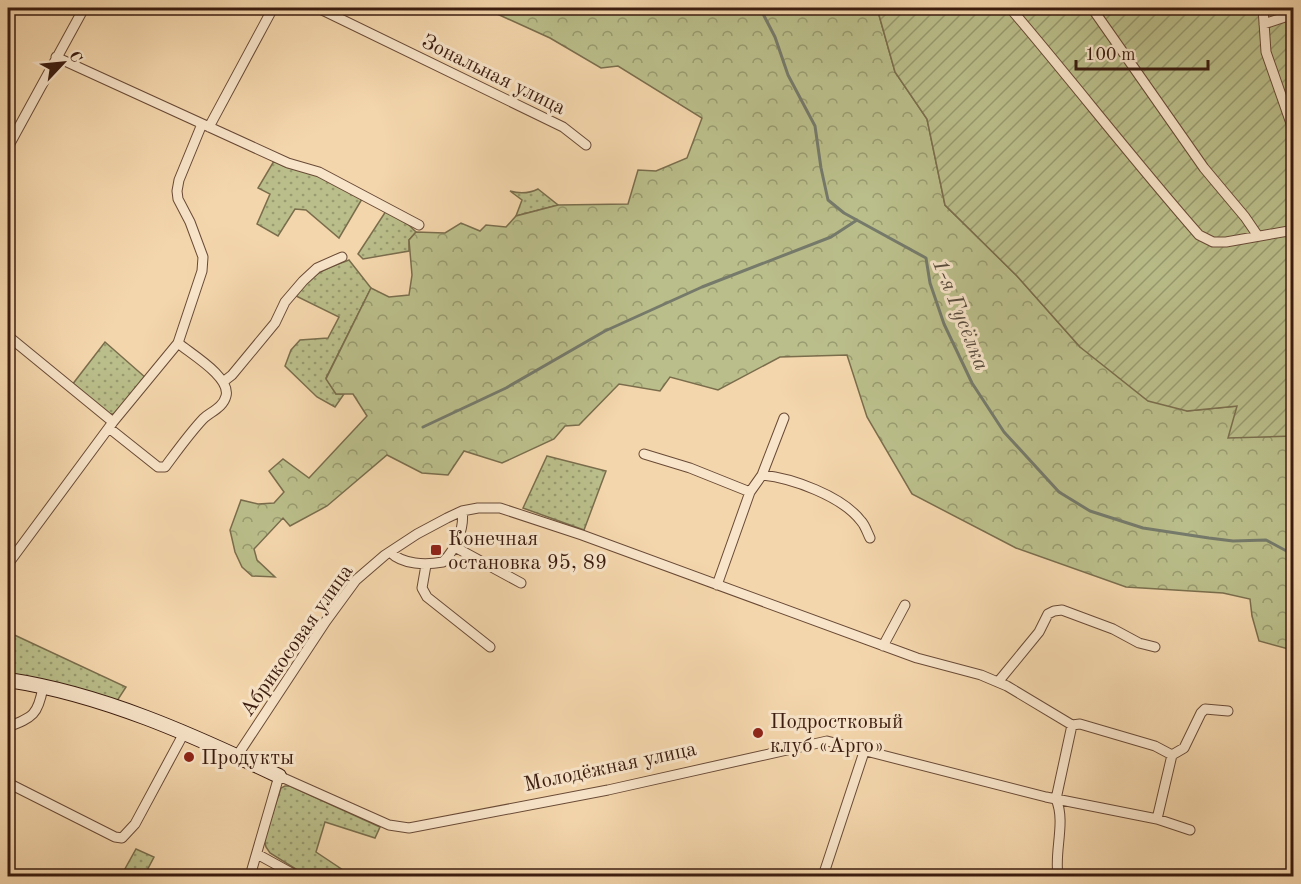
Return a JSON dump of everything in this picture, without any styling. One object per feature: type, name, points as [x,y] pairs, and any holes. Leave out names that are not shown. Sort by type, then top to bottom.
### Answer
[{"type":"street","points":[[8,147],[84,8]]},
{"type":"street","points":[[8,564],[111,425],[178,343],[202,271],[202,257],[190,222],[178,199],[179,180],[206,125],[273,8]]},
{"type":"street","name":"Зональная улица","points":[[318,8],[563,127],[586,145]]},
{"type":"street","points":[[1010,8],[1059,65],[1121,145],[1200,235],[1213,242],[1226,242],[1293,230]]},
{"type":"street","points":[[1092,8],[1204,168],[1258,236]]},
{"type":"street","points":[[1263,8],[1266,52],[1289,108],[1293,132]]},
{"type":"street","points":[[1264,24],[1293,14]]},
{"type":"street","points":[[56,57],[288,164],[319,172],[420,225]]},
{"type":"street","points":[[223,382],[232,375],[275,323],[285,303],[303,280],[318,268],[342,257]]},
{"type":"street","points":[[8,336],[158,467],[165,466],[204,418],[220,406],[226,396],[223,382],[218,375],[178,343]]},
{"type":"street","points":[[717,585],[750,492],[762,475],[784,418]]},
{"type":"street","points":[[644,454],[690,468],[750,492]]},
{"type":"street","points":[[762,475],[812,487],[851,511],[861,521],[870,538]]},
{"type":"street","name":"Абрикосовая улица","points":[[237,756],[326,621],[356,580],[368,568],[417,534],[462,511],[478,508],[500,508],[582,535],[917,658],[981,675],[998,682],[1072,724],[1080,724],[1155,746],[1172,755]]},
{"type":"street","points":[[390,552],[396,558],[426,565],[443,562],[464,522],[462,511]]},
{"type":"street","points":[[453,546],[521,583]]},
{"type":"street","points":[[426,565],[422,588],[427,597],[490,647]]},
{"type":"street","points":[[883,646],[905,605]]},
{"type":"street","points":[[998,682],[1039,632],[1048,614],[1054,611],[1062,610],[1113,629],[1139,643],[1155,647]]},
{"type":"street","name":"Молодёжная улица","points":[[8,681],[43,687],[114,707],[184,733],[389,825],[409,828],[608,790],[816,742],[839,743],[864,752],[1056,799],[1157,819],[1190,830]]},
{"type":"street","points":[[8,727],[28,720],[34,715],[43,687]]},
{"type":"street","points":[[1157,819],[1172,755],[1184,748],[1205,708],[1228,711]]},
{"type":"street","points":[[1058,876],[1056,865],[1060,808],[1056,799],[1072,724]]},
{"type":"street","points":[[8,783],[115,837],[122,837],[135,824],[184,733]]},
{"type":"street","points":[[823,876],[864,752]]},
{"type":"street","points":[[250,876],[279,776]]},
{"type":"street","points":[[257,854],[297,876]]},
{"type":"green space","points":[[484,8],[877,8],[895,72],[927,119],[945,205],[1017,276],[1080,347],[1187,411],[1238,406],[1229,437],[1293,436],[1293,649],[1259,641],[1250,599],[1223,593],[1126,587],[1016,548],[912,494],[867,417],[847,355],[780,357],[718,390],[670,377],[660,391],[619,384],[579,425],[565,426],[554,439],[502,463],[464,451],[448,475],[422,473],[387,455],[327,506],[290,526],[283,518],[254,549],[257,560],[275,577],[252,576],[242,567],[235,552],[230,530],[241,500],[258,504],[274,503],[284,492],[269,471],[283,459],[309,478],[367,416],[353,394],[336,394],[326,379],[371,288],[389,297],[409,295],[412,275],[409,240],[416,232],[445,233],[461,223],[480,231],[486,225],[506,227],[516,216],[558,205],[628,204],[638,170],[656,171],[687,158],[702,118],[618,66],[601,68],[550,38]]},
{"type":"green space","points":[[877,8],[1293,8],[1293,436],[1228,438],[1237,406],[1187,411],[1148,401],[1080,347],[1017,276],[945,205],[927,119],[895,72]]},
{"type":"green space","points":[[274,161],[286,167],[317,175],[362,199],[339,238],[306,210],[295,209],[278,236],[257,224],[270,194],[258,188]]},
{"type":"green space","points":[[538,189],[558,205],[516,216],[522,200],[510,191],[524,193]]},
{"type":"green space","points":[[386,211],[416,232],[409,240],[409,251],[363,259],[358,254]]},
{"type":"green space","points":[[349,260],[371,288],[326,378],[336,394],[344,394],[335,407],[317,397],[285,366],[291,350],[300,340],[328,338],[339,317],[296,296],[319,273]]},
{"type":"green space","points":[[105,342],[146,378],[113,414],[108,414],[72,385]]},
{"type":"green space","points":[[547,456],[606,471],[584,530],[523,508]]},
{"type":"green space","points":[[8,632],[126,687],[117,701],[8,674]]},
{"type":"green space","points":[[290,786],[380,827],[375,838],[325,822],[316,852],[352,876],[307,876],[270,853],[264,839],[281,788]]},
{"type":"green space","points":[[136,849],[154,857],[144,876],[121,876]]},
{"type":"waterway","name":"1-я Гусёлка","points":[[760,8],[775,37],[788,75],[815,126],[828,200],[844,213],[926,258],[930,283],[944,324],[972,383],[1004,432],[1059,492],[1090,511],[1143,528],[1233,541],[1266,540],[1294,555]]},
{"type":"waterway","points":[[423,427],[506,388],[605,331],[702,287],[831,237],[857,220]]},
{"type":"place","name":"Конечная остановка 95, 89","points":[[436,550]]},
{"type":"place","name":"Подростковый клуб «Арго»","points":[[758,733]]},
{"type":"place","name":"Продукты","points":[[189,757]]}]
